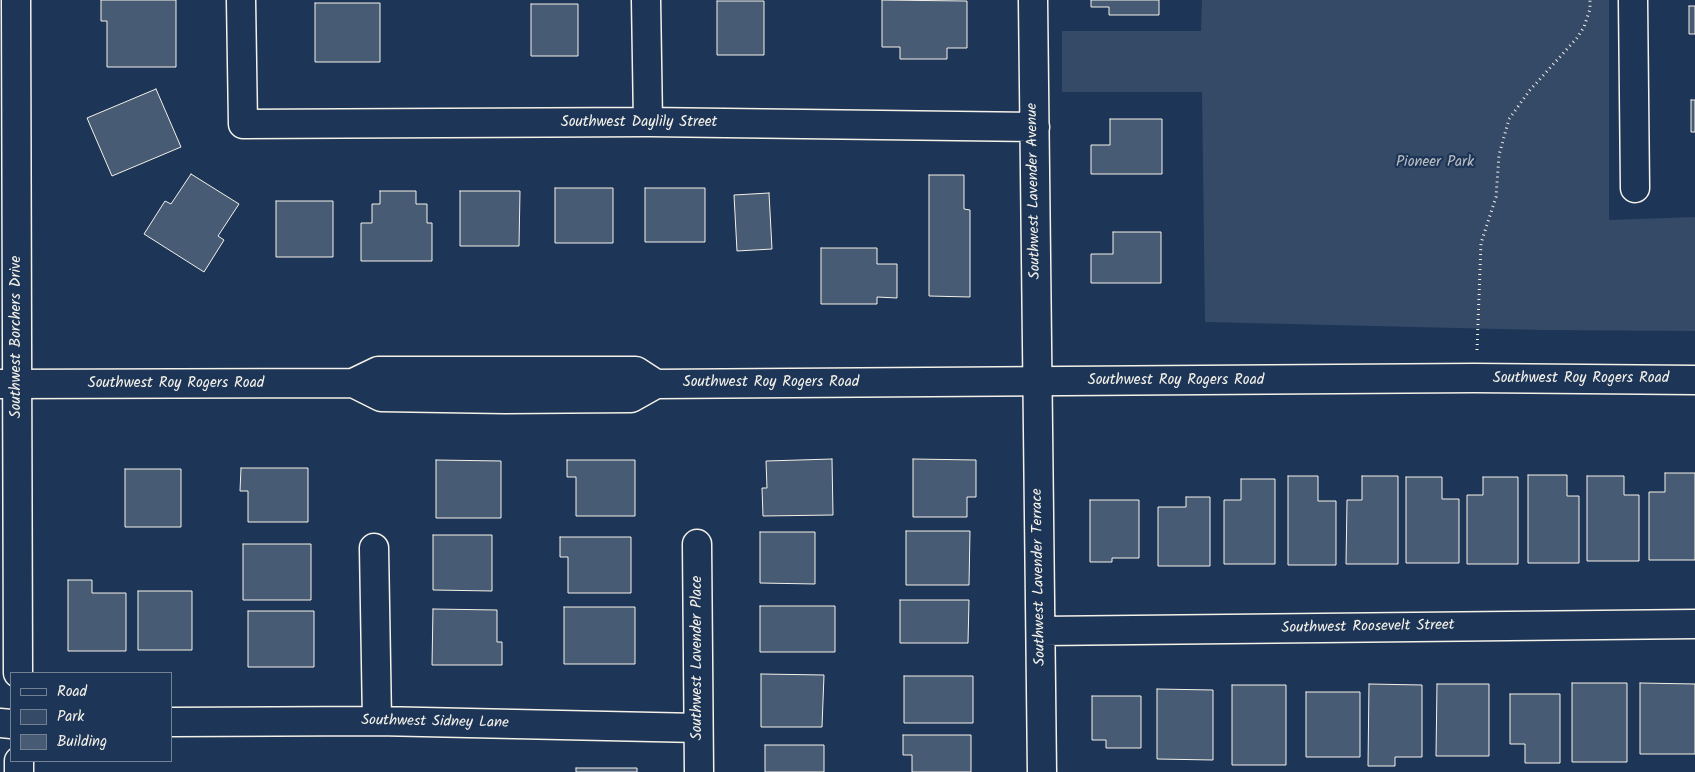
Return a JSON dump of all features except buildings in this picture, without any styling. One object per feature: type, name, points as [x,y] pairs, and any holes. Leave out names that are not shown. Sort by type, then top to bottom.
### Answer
[{"type":"street","name":"Southwest Borchers Drive","points":[[16,0],[8,384],[18,672]]},
{"type":"street","name":"Southwest Daylily Street","points":[[242,0],[242,124],[648,122],[1035,127]]},
{"type":"street","points":[[646,0],[648,122]]},
{"type":"street","name":"Southwest Lavender Avenue","points":[[1033,0],[1036,382]]},
{"type":"street","points":[[1633,0],[1635,188]]},
{"type":"street","name":"Southwest Roy Rogers Road","points":[[8,384],[353,383],[381,397],[505,399],[631,398],[656,384],[1474,378],[1695,380]]},
{"type":"street","name":"Southwest Lavender Terrace","points":[[1036,382],[1042,772]]},
{"type":"street","name":"Southwest Lavender Place","points":[[697,544],[699,772]]},
{"type":"street","points":[[374,548],[377,721]]},
{"type":"street","name":"Southwest Roosevelt Street","points":[[1041,631],[1695,624]]},
{"type":"street","name":"Southwest Sidney Lane","points":[[172,722],[377,721],[698,728]]},
{"type":"path","points":[[1474,378],[1478,331],[1481,243],[1496,196],[1500,155],[1509,120],[1530,90],[1577,38],[1590,9],[1590,0]]},
{"type":"green space","name":"Pioneer Park","points":[[1202,0],[1609,0],[1609,220],[1695,217],[1695,331],[1542,330],[1205,322],[1202,92],[1062,92],[1062,31],[1201,31]]}]
